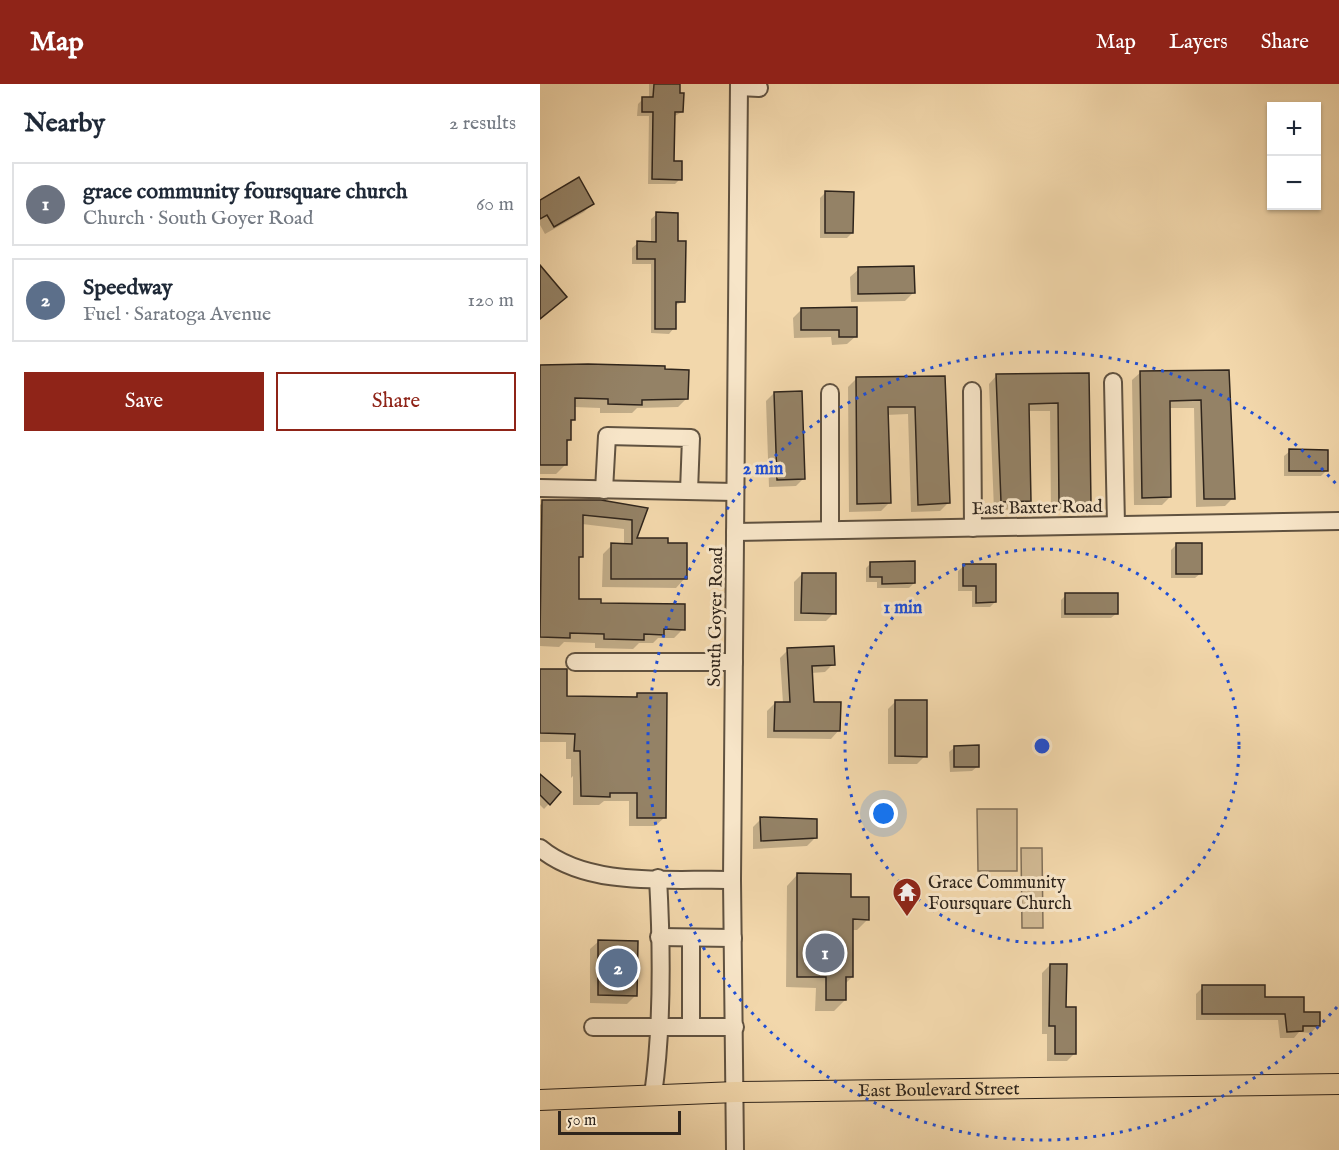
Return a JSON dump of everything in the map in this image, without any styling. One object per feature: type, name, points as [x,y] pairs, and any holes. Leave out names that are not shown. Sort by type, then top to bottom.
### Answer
[{"type":"main road","name":"East Boulevard Street","points":[[540,1100],[736,1092],[1339,1084]]},
{"type":"street","points":[[739,85],[759,88]]},
{"type":"street","name":"South Goyer Road","points":[[735,1150],[732,880],[739,85]]},
{"type":"street","points":[[1113,382],[1116,525]]},
{"type":"street","points":[[972,391],[973,528]]},
{"type":"street","points":[[830,393],[830,530]]},
{"type":"street","points":[[604,490],[607,436],[691,438],[689,491]]},
{"type":"street","points":[[540,489],[735,492]]},
{"type":"street","name":"East Baxter Road","points":[[735,532],[1339,521]]},
{"type":"street","points":[[575,662],[734,662]]},
{"type":"street","points":[[540,848],[549,856],[585,872],[607,877],[732,880]]},
{"type":"street","points":[[653,1095],[659,1028],[658,878]]},
{"type":"street","points":[[659,937],[733,938]]},
{"type":"street","points":[[691,938],[691,1028]]},
{"type":"street","points":[[593,1027],[735,1028]]},
{"type":"shaded area","points":[[977,809],[1017,809],[1017,871],[978,871]]},
{"type":"shaded area","points":[[1021,848],[1042,848],[1043,928],[1022,928]]},
{"type":"building","points":[[654,84],[680,84],[680,93],[684,93],[683,112],[675,112],[674,161],[682,161],[682,180],[652,179],[653,112],[642,112],[642,97],[653,97]]},
{"type":"building","points":[[579,177],[594,204],[554,227],[547,215],[540,219],[540,200]]},
{"type":"building","points":[[825,191],[854,192],[853,233],[825,233]]},
{"type":"building","points":[[656,212],[678,213],[678,241],[686,241],[685,302],[676,302],[676,329],[655,329],[655,259],[637,259],[637,241],[656,242]]},
{"type":"building","points":[[540,265],[567,297],[540,319]]},
{"type":"building","points":[[914,266],[915,293],[858,294],[858,267]]},
{"type":"building","points":[[857,307],[857,337],[839,337],[839,330],[801,330],[801,308]]},
{"type":"building","points":[[540,365],[665,366],[665,369],[689,370],[688,399],[642,400],[642,405],[608,404],[608,399],[575,398],[575,420],[571,420],[571,440],[567,440],[567,465],[540,465]]},
{"type":"building","points":[[1229,370],[1235,499],[1204,499],[1201,400],[1170,401],[1171,497],[1142,498],[1140,371]]},
{"type":"building","points":[[1089,373],[1091,503],[1059,503],[1058,403],[1029,404],[1031,501],[1001,502],[996,374]]},
{"type":"building","points":[[945,376],[950,503],[918,505],[915,407],[888,407],[891,503],[857,504],[856,377]]},
{"type":"building","points":[[802,391],[805,479],[777,480],[774,392]]},
{"type":"building","points":[[1289,449],[1328,450],[1328,471],[1289,471]]},
{"type":"building","points":[[542,500],[601,500],[648,508],[637,538],[668,538],[668,543],[687,543],[687,579],[611,579],[611,543],[632,544],[632,520],[583,515],[583,557],[579,557],[579,599],[601,599],[601,603],[685,604],[685,630],[664,629],[664,635],[644,634],[644,640],[604,639],[604,634],[570,633],[570,638],[540,637]]},
{"type":"building","points":[[1176,543],[1202,543],[1202,574],[1176,574]]},
{"type":"building","points":[[915,561],[915,583],[882,584],[882,577],[870,577],[870,562]]},
{"type":"building","points":[[963,564],[996,564],[996,602],[976,603],[976,586],[963,586]]},
{"type":"building","points":[[802,573],[836,573],[836,614],[801,613]]},
{"type":"building","points":[[1065,593],[1118,593],[1118,614],[1065,614]]},
{"type":"building","points":[[834,646],[835,665],[812,666],[814,702],[841,702],[840,731],[774,731],[775,702],[790,702],[787,648]]},
{"type":"building","points":[[540,669],[567,669],[567,696],[637,697],[637,693],[667,693],[666,818],[637,818],[637,793],[610,793],[610,797],[581,796],[580,751],[574,751],[575,734],[540,733]]},
{"type":"building","points":[[895,700],[927,700],[927,757],[895,756]]},
{"type":"building","points":[[979,745],[979,767],[954,767],[954,746]]},
{"type":"building","points":[[540,774],[561,792],[550,805],[540,795]]},
{"type":"building","points":[[760,817],[817,819],[817,838],[761,841]]},
{"type":"building","points":[[797,873],[851,874],[851,897],[869,897],[869,920],[853,919],[853,977],[846,977],[846,1000],[826,1000],[826,977],[797,977]]},
{"type":"building","points":[[598,940],[638,941],[637,996],[598,995]]},
{"type":"building","points":[[1050,964],[1067,964],[1066,1007],[1076,1007],[1076,1054],[1055,1054],[1055,1026],[1049,1026]]},
{"type":"building","points":[[1202,985],[1265,985],[1265,997],[1304,997],[1304,1012],[1320,1012],[1320,1026],[1303,1026],[1303,1031],[1287,1032],[1285,1014],[1202,1014]]},
{"type":"place","name":"Grace Community Foursquare Church","points":[[907,918]]},
{"type":"place","name":"grace community foursquare church","points":[[825,953]]},
{"type":"place","name":"Speedway","points":[[618,968]]}]
